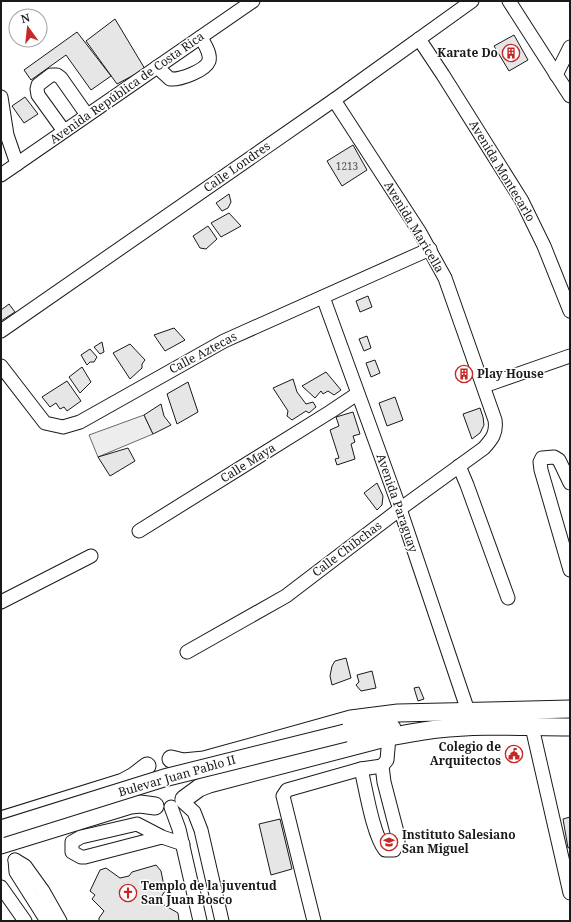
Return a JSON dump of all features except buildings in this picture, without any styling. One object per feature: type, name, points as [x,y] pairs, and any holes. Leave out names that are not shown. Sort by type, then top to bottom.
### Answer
[{"type":"main road","name":"Bulevar Juan Pablo II","points":[[171,759],[183,762],[204,760],[351,719],[398,713],[570,709]]},
{"type":"main road","name":"Bulevar Juan Pablo II","points":[[1,829],[164,778],[350,732],[397,718],[430,712]]},
{"type":"main road","name":"Bulevar Juan Pablo II","points":[[350,732],[399,727],[438,729],[570,727]]},
{"type":"main road","name":"Bulevar Juan Pablo II","points":[[1,845],[131,805],[173,803],[209,784],[389,737],[438,729]]},
{"type":"main road","points":[[171,759],[179,763],[185,769],[188,776],[188,792],[173,803],[148,802],[140,789],[142,773],[147,766],[154,761],[171,759]]},
{"type":"main road","name":"Bulevar Juan Pablo II","points":[[1,820],[123,782],[147,766]]},
{"type":"street","name":"Avenida República de Costa Rica","points":[[1,175],[253,1]]},
{"type":"street","name":"Calle Londres","points":[[1,331],[334,100],[472,1]]},
{"type":"street","points":[[509,1],[570,96]]},
{"type":"street","points":[[157,68],[170,79],[177,80],[189,76],[206,65],[209,61],[209,54],[201,37]]},
{"type":"street","name":"Avenida Montecarlo","points":[[419,39],[522,202],[544,246],[570,311]]},
{"type":"street","points":[[556,76],[570,47]]},
{"type":"street","points":[[64,131],[38,95],[38,85],[51,75],[57,75],[61,78],[87,116]]},
{"type":"street","points":[[1,97],[6,135],[17,164]]},
{"type":"street","name":"Avenida Maricella","points":[[334,100],[430,249],[445,278],[484,386]]},
{"type":"street","name":"Calle Aztecas","points":[[1,366],[45,423],[63,427],[80,422],[224,341],[430,249]]},
{"type":"street","name":"Avenida Paraguay","points":[[323,297],[400,509],[468,711]]},
{"type":"street","points":[[484,386],[570,356]]},
{"type":"street","name":"Calle Chibchas","points":[[187,652],[286,596],[400,509],[484,448],[495,436],[497,428],[496,420],[484,386]]},
{"type":"street","name":"Calle Maya","points":[[139,531],[357,394]]},
{"type":"street","points":[[570,483],[558,460],[554,457],[542,458],[540,462],[541,470],[570,570]]},
{"type":"street","points":[[459,466],[508,598]]},
{"type":"street","points":[[1,602],[91,556]]},
{"type":"street","points":[[532,727],[570,893]]},
{"type":"street","points":[[314,921],[283,796],[287,790],[361,769],[382,766],[387,760],[390,741],[389,737]]},
{"type":"street","points":[[361,769],[380,844],[385,850],[394,850],[398,843],[398,836],[384,782],[382,766]]},
{"type":"street","points":[[173,803],[200,921]]},
{"type":"street","points":[[173,803],[194,812],[201,830],[222,921]]},
{"type":"street","points":[[162,837],[86,857],[81,857],[72,852],[71,849],[72,842],[81,837],[137,824],[162,837],[183,844]]},
{"type":"street","points":[[46,921],[16,872],[15,860],[25,866],[43,891],[60,921]]},
{"type":"street","points":[[1,887],[25,921]]},
{"type":"shaded area","points":[[144,415],[153,434],[98,457],[89,435]]},
{"type":"place","name":"Karate Do","points":[[511,53]]},
{"type":"place","name":"Play House","points":[[464,374]]},
{"type":"place","name":"Colegio de Arquitectos","points":[[514,754]]},
{"type":"place","name":"Instituto Salesiano San Miguel","points":[[389,842]]},
{"type":"place","name":"Templo de la juventud San Juan Bosco","points":[[128,893]]}]
